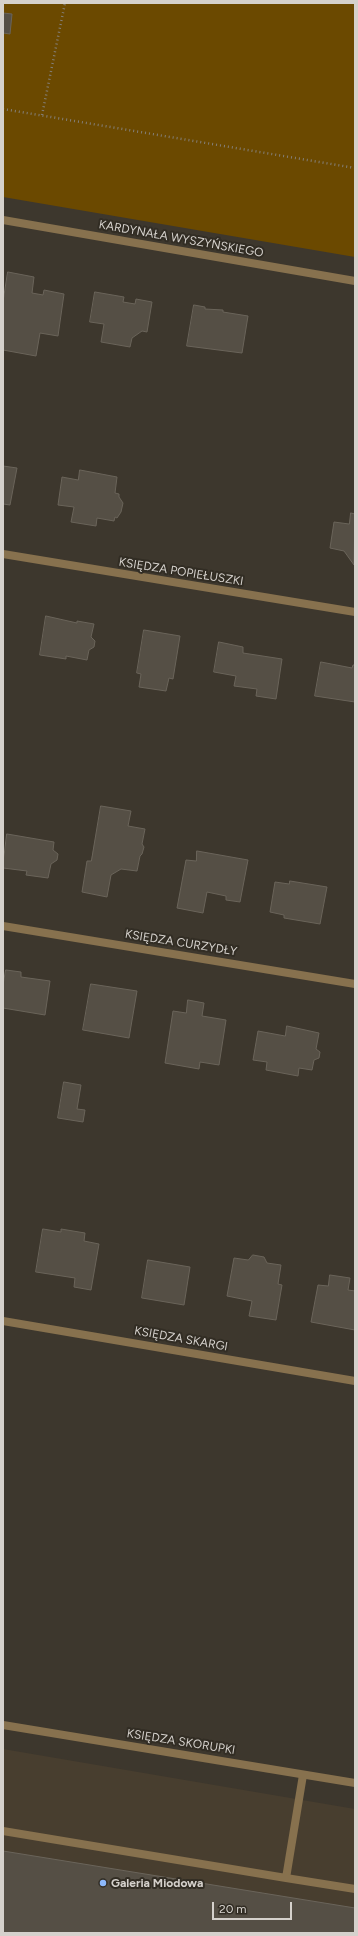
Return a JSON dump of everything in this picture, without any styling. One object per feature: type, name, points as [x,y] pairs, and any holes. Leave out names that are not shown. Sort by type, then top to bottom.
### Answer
[{"type":"street","name":"KARDYNAŁA WYSZYŃSKIEGO","points":[[3,220],[355,281]]},
{"type":"street","name":"KSIĘDZA POPIEŁUSZKI","points":[[3,554],[355,612]]},
{"type":"street","name":"KSIĘDZA CURZYDŁY","points":[[3,926],[355,984]]},
{"type":"street","name":"KSIĘDZA SKARGI","points":[[3,1321],[355,1381]]},
{"type":"street","name":"KSIĘDZA SKORUPKI","points":[[3,1725],[355,1783]]},
{"type":"street","points":[[286,1878],[303,1775]]},
{"type":"street","points":[[3,1831],[355,1889]]},
{"type":"path","points":[[42,115],[65,3]]},
{"type":"path","points":[[3,109],[355,168]]},
{"type":"shaded area","points":[[3,3],[355,3],[355,257],[3,197]]},
{"type":"shaded area","points":[[3,1749],[355,1809],[355,1933],[3,1933]]},
{"type":"building","points":[[3,13],[12,14],[10,34],[3,33]]},
{"type":"building","points":[[8,272],[34,277],[32,293],[43,295],[44,290],[64,294],[58,336],[40,333],[36,356],[3,350],[3,302]]},
{"type":"building","points":[[95,292],[124,297],[123,302],[135,304],[136,299],[152,302],[147,332],[142,331],[132,338],[130,347],[101,342],[104,324],[90,322]]},
{"type":"building","points":[[194,305],[205,307],[205,309],[223,310],[223,312],[248,316],[242,353],[187,346]]},
{"type":"building","points":[[3,466],[17,468],[10,505],[3,504]]},
{"type":"building","points":[[80,470],[117,477],[115,493],[119,494],[119,497],[123,503],[121,512],[117,518],[115,517],[114,521],[97,518],[96,526],[71,522],[74,507],[58,505],[62,477],[78,480]]},
{"type":"building","points":[[351,513],[355,514],[354,565],[344,551],[330,548],[334,522],[349,524]]},
{"type":"building","points":[[46,616],[77,623],[77,621],[94,624],[91,637],[95,641],[94,647],[89,650],[87,660],[66,656],[66,659],[40,655]]},
{"type":"building","points":[[144,630],[180,636],[173,679],[169,678],[166,691],[139,687],[141,674],[137,673]]},
{"type":"building","points":[[219,642],[243,647],[243,653],[282,659],[276,699],[256,696],[257,689],[234,686],[236,676],[214,672]]},
{"type":"building","points":[[321,662],[352,668],[353,665],[355,665],[355,702],[315,696]]},
{"type":"building","points":[[101,806],[131,811],[128,826],[145,829],[142,844],[144,847],[140,856],[137,871],[121,869],[111,875],[107,897],[82,892],[87,861],[91,861]]},
{"type":"building","points":[[7,834],[54,842],[53,850],[58,854],[57,860],[51,864],[48,878],[26,875],[27,871],[3,868]]},
{"type":"building","points":[[197,851],[248,860],[240,902],[226,900],[226,896],[207,892],[203,913],[177,908],[186,860],[196,861]]},
{"type":"building","points":[[290,881],[327,887],[320,924],[284,918],[284,915],[270,912],[275,882],[289,884]]},
{"type":"building","points":[[6,970],[21,972],[21,977],[50,981],[45,1015],[3,1008],[3,985]]},
{"type":"building","points":[[91,984],[137,991],[129,1038],[83,1030]]},
{"type":"building","points":[[188,1000],[204,1003],[202,1016],[226,1020],[219,1065],[200,1062],[199,1069],[165,1063],[173,1011],[186,1013]]},
{"type":"building","points":[[287,1026],[319,1033],[316,1049],[320,1052],[319,1058],[314,1060],[312,1070],[299,1068],[298,1076],[266,1070],[267,1062],[253,1060],[258,1031],[285,1036]]},
{"type":"building","points":[[64,1082],[81,1085],[77,1109],[85,1110],[83,1122],[58,1118]]},
{"type":"building","points":[[43,1229],[61,1232],[61,1229],[85,1233],[84,1241],[99,1244],[91,1290],[74,1287],[75,1278],[36,1272]]},
{"type":"building","points":[[253,1255],[264,1257],[267,1263],[281,1265],[278,1284],[282,1285],[276,1320],[249,1316],[252,1301],[227,1296],[234,1258],[248,1260]]},
{"type":"building","points":[[148,1260],[190,1267],[184,1305],[142,1298]]},
{"type":"building","points":[[330,1275],[350,1278],[348,1290],[355,1291],[355,1330],[311,1322],[318,1285],[328,1286]]},
{"type":"building","name":"Galeria Miodowa","points":[[3,1851],[355,1908],[355,1933],[3,1933]]},
{"type":"place","name":"Galeria Miodowa","points":[[103,1883]]}]
